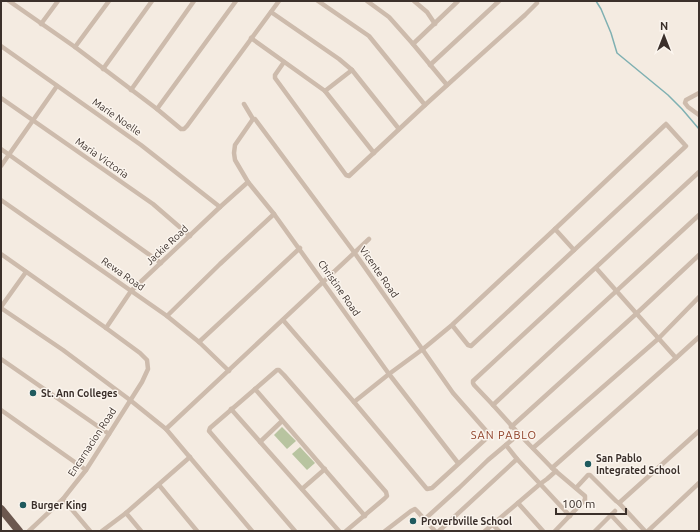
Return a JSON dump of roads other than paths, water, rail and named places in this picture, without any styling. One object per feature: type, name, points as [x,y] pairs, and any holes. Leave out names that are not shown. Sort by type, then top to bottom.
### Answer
[{"type":"highway","points":[[1,509],[20,531]]},
{"type":"street","points":[[9,1],[157,109],[181,129],[184,129],[279,1]]},
{"type":"street","points":[[41,24],[58,1]]},
{"type":"street","points":[[75,48],[109,1]]},
{"type":"street","points":[[103,69],[152,1]]},
{"type":"street","points":[[131,90],[194,1]]},
{"type":"street","points":[[157,109],[236,1]]},
{"type":"street","points":[[318,1],[368,36],[425,105]]},
{"type":"street","points":[[367,1],[389,17],[447,85]]},
{"type":"street","points":[[414,1],[427,12],[435,24]]},
{"type":"street","points":[[450,1],[453,6]]},
{"type":"street","points":[[413,44],[458,1]]},
{"type":"street","points":[[430,65],[499,1]]},
{"type":"street","points":[[284,62],[275,75],[275,78],[346,175],[349,176],[525,15],[536,3]]},
{"type":"street","points":[[271,12],[339,59],[352,70],[399,129]]},
{"type":"street","points":[[251,38],[325,91],[374,153]]},
{"type":"street","name":"Marie Noelle","points":[[1,46],[141,145],[220,207]]},
{"type":"street","points":[[325,91],[352,70]]},
{"type":"street","points":[[1,166],[56,86]]},
{"type":"street","points":[[699,93],[686,100],[685,103],[699,116]]},
{"type":"street","name":"Maria Victoria","points":[[1,98],[152,204],[190,236]]},
{"type":"street","name":"Vicente Road","points":[[244,104],[253,119],[255,119],[354,252],[453,393],[489,434],[489,436],[458,464]]},
{"type":"street","name":"Christine Road","points":[[253,119],[235,145],[234,149],[236,160],[248,182],[300,248],[389,374],[458,464]]},
{"type":"street","points":[[354,402],[452,325],[555,230],[666,124],[686,146],[471,346],[468,345],[452,325]]},
{"type":"street","points":[[1,149],[161,263]]},
{"type":"street","points":[[555,531],[584,500],[585,496],[554,469],[512,427],[474,385],[473,381],[699,172]]},
{"type":"street","name":"Jackie Road","points":[[106,328],[131,291],[248,182]]},
{"type":"street","name":"Rewa Road","points":[[1,200],[167,316],[230,370]]},
{"type":"street","points":[[167,316],[274,214]]},
{"type":"street","points":[[493,405],[699,215]]},
{"type":"street","points":[[555,230],[574,250]]},
{"type":"street","points":[[166,429],[369,239]]},
{"type":"street","points":[[199,342],[300,248]]},
{"type":"street","points":[[1,254],[106,328]]},
{"type":"street","points":[[512,427],[699,255]]},
{"type":"street","points":[[596,268],[676,358]]},
{"type":"street","points":[[26,272],[1,308],[63,350],[166,429],[252,531]]},
{"type":"street","points":[[533,448],[658,339],[699,297]]},
{"type":"street","points":[[282,320],[354,402],[427,489],[432,488],[458,464]]},
{"type":"street","name":"Encarnacion Road","points":[[29,531],[63,498],[86,470],[142,382],[148,369],[147,360],[140,353],[106,328]]},
{"type":"street","points":[[485,531],[547,479],[554,469],[699,337]]},
{"type":"street","points":[[1,359],[110,434]]},
{"type":"street","points":[[295,531],[209,431],[231,409],[279,370],[386,492],[387,496],[384,499],[346,531]]},
{"type":"street","points":[[255,389],[365,516]]},
{"type":"street","points":[[231,409],[339,531]]},
{"type":"street","points":[[1,410],[86,470]]},
{"type":"street","points":[[260,442],[282,421]]},
{"type":"street","points":[[619,502],[699,431]]},
{"type":"street","points":[[425,519],[488,460],[519,434]]},
{"type":"street","points":[[506,446],[570,516]]},
{"type":"street","points":[[102,531],[126,513],[190,458]]},
{"type":"street","points":[[438,531],[517,459]]},
{"type":"street","points":[[302,489],[325,469]]},
{"type":"street","points":[[576,488],[590,474],[647,531],[699,483]]},
{"type":"street","points":[[159,485],[197,531]]},
{"type":"street","points":[[63,498],[90,531]]},
{"type":"street","points":[[518,503],[543,531]]},
{"type":"street","points":[[385,531],[415,509],[435,531]]},
{"type":"street","points":[[595,531],[615,511]]},
{"type":"street","points":[[126,513],[141,531]]},
{"type":"street","points":[[611,515],[626,531]]},
{"type":"street","points":[[492,524],[499,531]]},
{"type":"waterway","points":[[596,1],[611,33],[617,53],[668,95],[699,129]]},
{"type":"place","name":"St. Ann Colleges","points":[[33,393]]},
{"type":"place","name":"San Pablo Integrated School","points":[[588,464]]},
{"type":"place","name":"Burger King","points":[[23,505]]},
{"type":"place","name":"Proverbville School","points":[[413,521]]},
{"type":"district","name":"SAN PABLO","points":[[504,435]]}]
